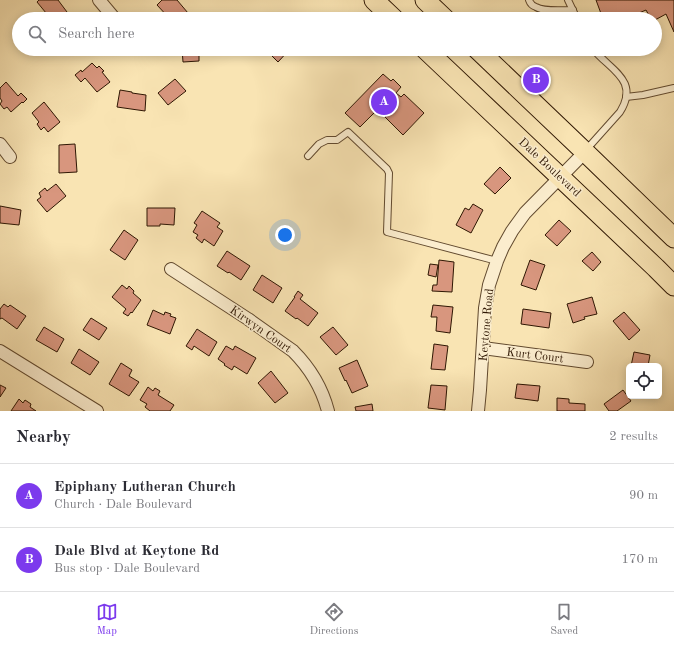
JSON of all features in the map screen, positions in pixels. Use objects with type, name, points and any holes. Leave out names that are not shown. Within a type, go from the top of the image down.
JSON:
[{"type":"main road","points":[[374,0],[387,12]]},
{"type":"main road","points":[[425,0],[438,12]]},
{"type":"main road","name":"Dale Boulevard","points":[[432,56],[674,286]]},
{"type":"main road","points":[[484,56],[674,238]]},
{"type":"street","points":[[99,0],[109,12]]},
{"type":"street","points":[[0,144],[10,157]]},
{"type":"street","name":"Keytone Road","points":[[478,411],[485,308],[489,285],[497,261],[512,231],[525,213],[585,152]]},
{"type":"street","name":"Kirwyn Court","points":[[171,269],[248,319],[293,351],[310,371],[324,399],[328,411]]},
{"type":"street","name":"Kurt Court","points":[[483,348],[587,362]]},
{"type":"street","points":[[0,351],[97,411]]},
{"type":"lane","points":[[529,0],[536,8],[544,10],[573,10],[568,0]]},
{"type":"lane","points":[[585,152],[620,112],[624,106],[626,97],[626,88],[623,79],[599,56]]},
{"type":"lane","points":[[626,97],[674,88]]},
{"type":"lane","points":[[308,156],[319,144],[327,140],[338,140],[348,132],[387,169],[389,173],[387,232],[497,261]]},
{"type":"building","points":[[39,0],[58,0],[67,12],[45,12],[37,2]]},
{"type":"building","points":[[162,0],[177,0],[187,12],[164,12],[157,5]]},
{"type":"building","points":[[596,0],[674,0],[674,32],[666,14],[662,16],[662,12],[647,12],[646,10],[641,12],[600,12]]},
{"type":"building","points":[[183,56],[199,56],[199,61],[183,62]]},
{"type":"building","points":[[272,56],[284,56],[278,62]]},
{"type":"building","points":[[92,63],[97,68],[99,66],[104,71],[102,72],[110,82],[97,92],[85,78],[81,82],[75,75],[81,70],[82,72]]},
{"type":"building","points":[[383,74],[391,81],[393,79],[401,87],[396,93],[401,97],[404,94],[424,113],[403,135],[385,117],[387,115],[380,107],[360,127],[345,113]]},
{"type":"building","points":[[175,79],[186,91],[168,105],[158,93]]},
{"type":"building","points":[[6,82],[18,96],[21,93],[27,99],[11,112],[7,107],[4,109],[0,104],[2,101],[0,98],[0,88]]},
{"type":"building","points":[[120,90],[146,95],[145,111],[117,107]]},
{"type":"building","points":[[44,102],[60,122],[48,132],[44,127],[41,130],[37,124],[39,122],[32,113]]},
{"type":"building","points":[[75,144],[77,172],[59,173],[59,145]]},
{"type":"building","points":[[500,167],[511,178],[495,194],[484,184]]},
{"type":"building","points":[[56,184],[66,196],[47,212],[37,200],[41,197],[39,193],[45,188],[47,191]]},
{"type":"building","points":[[473,204],[483,210],[471,233],[456,225],[465,208],[469,210]]},
{"type":"building","points":[[0,206],[21,210],[19,225],[0,223]]},
{"type":"building","points":[[147,208],[175,208],[174,225],[160,224],[160,226],[147,226]]},
{"type":"building","points":[[202,211],[220,223],[217,227],[223,231],[214,246],[204,239],[202,243],[196,238],[198,235],[193,232],[197,225],[194,223]]},
{"type":"building","points":[[559,220],[571,231],[557,246],[545,235]]},
{"type":"building","points":[[124,230],[138,240],[125,260],[110,250]]},
{"type":"building","points":[[227,251],[250,266],[241,280],[217,266]]},
{"type":"building","points":[[592,252],[601,262],[593,271],[582,261]]},
{"type":"building","points":[[439,260],[454,262],[452,292],[432,291],[433,285],[437,285]]},
{"type":"building","points":[[530,260],[545,265],[536,290],[521,285]]},
{"type":"building","points":[[430,264],[438,265],[436,277],[428,275]]},
{"type":"building","points":[[262,275],[282,288],[273,303],[253,290]]},
{"type":"building","points":[[122,285],[127,289],[129,286],[134,291],[133,293],[141,300],[132,313],[131,312],[128,316],[123,313],[126,309],[112,297]]},
{"type":"building","points":[[298,291],[303,295],[300,299],[318,313],[308,326],[285,311]]},
{"type":"building","points":[[592,297],[597,314],[584,317],[585,319],[573,323],[567,304]]},
{"type":"building","points":[[4,304],[8,307],[10,305],[26,316],[17,329],[2,318],[0,319],[0,309]]},
{"type":"building","points":[[433,305],[453,307],[450,333],[436,331],[437,317],[431,317]]},
{"type":"building","points":[[523,309],[551,313],[549,328],[521,324]]},
{"type":"building","points":[[153,310],[164,315],[165,312],[171,314],[170,316],[176,318],[170,334],[147,325]]},
{"type":"building","points":[[624,312],[640,330],[629,340],[613,321]]},
{"type":"building","points":[[91,318],[107,328],[99,340],[83,330]]},
{"type":"building","points":[[44,327],[64,339],[57,352],[36,340]]},
{"type":"building","points":[[333,327],[348,345],[336,355],[320,337]]},
{"type":"building","points":[[197,329],[217,342],[209,356],[194,346],[192,350],[186,346]]},
{"type":"building","points":[[434,344],[448,346],[445,370],[431,369]]},
{"type":"building","points":[[226,346],[233,350],[235,346],[256,358],[247,374],[234,366],[232,370],[218,359]]},
{"type":"building","points":[[79,349],[99,362],[90,375],[71,363]]},
{"type":"building","points":[[634,352],[650,355],[649,363],[632,363]]},
{"type":"building","points":[[357,360],[368,386],[352,393],[339,368]]},
{"type":"building","points":[[121,363],[132,370],[129,376],[139,382],[129,396],[109,384]]},
{"type":"building","points":[[271,371],[288,393],[275,403],[258,383]]},
{"type":"building","points":[[517,384],[540,386],[538,401],[515,398]]},
{"type":"building","points":[[0,385],[6,388],[0,397]]},
{"type":"building","points":[[431,385],[447,386],[445,410],[428,408]]},
{"type":"building","points":[[148,387],[153,391],[155,388],[160,391],[158,395],[174,405],[170,411],[150,411],[145,407],[147,404],[140,400]]},
{"type":"building","points":[[623,390],[626,394],[626,399],[630,399],[631,401],[617,411],[609,411],[604,404]]},
{"type":"building","points":[[557,398],[569,399],[569,403],[585,404],[585,411],[557,411]]},
{"type":"building","points":[[19,399],[23,403],[25,400],[31,404],[30,407],[36,411],[11,411]]},
{"type":"building","points":[[372,404],[373,411],[356,411],[355,407]]},
{"type":"place","name":"Dale Blvd at Keytone Rd","points":[[536,80]]},
{"type":"place","name":"Epiphany Lutheran Church","points":[[384,102]]}]
